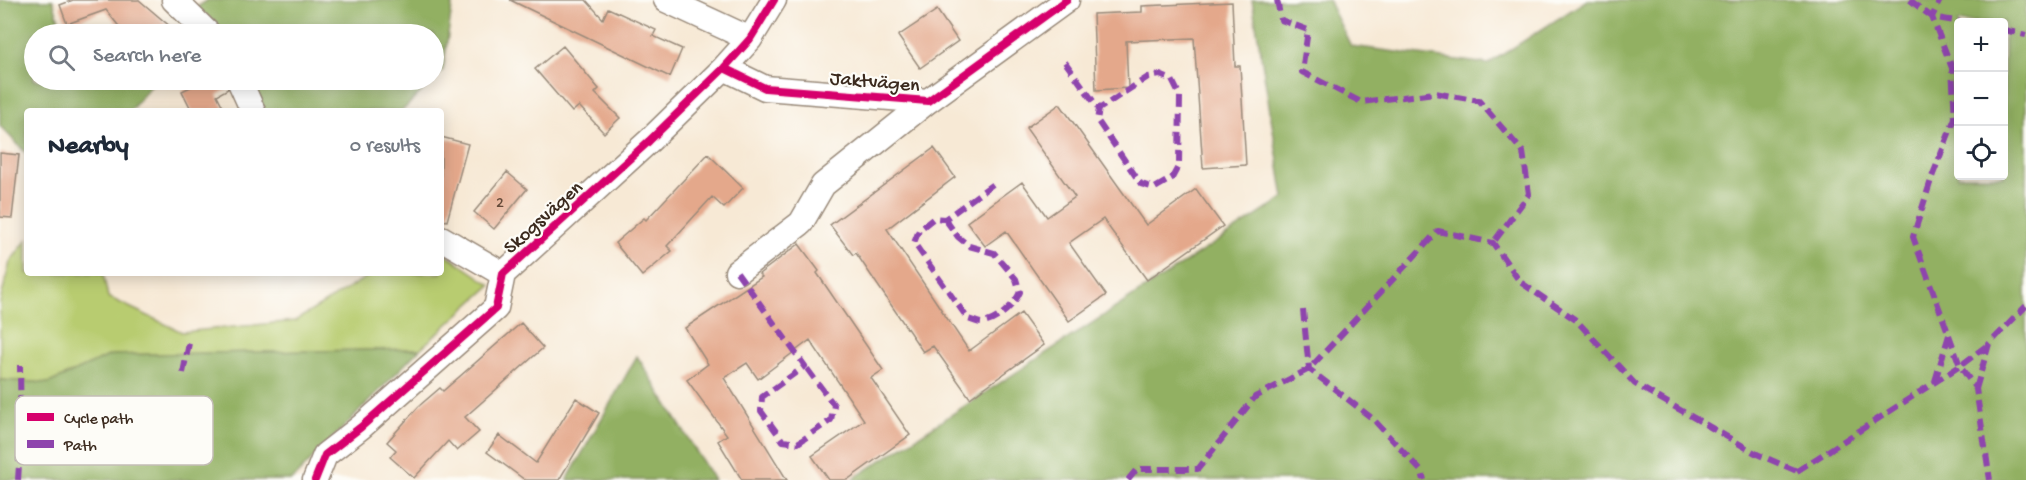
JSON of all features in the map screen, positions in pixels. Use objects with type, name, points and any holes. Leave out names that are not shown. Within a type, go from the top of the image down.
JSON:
[{"type":"street","points":[[174,0],[198,24]]},
{"type":"street","points":[[666,0],[750,39]]},
{"type":"street","name":"Skogsvägen","points":[[315,480],[325,455],[361,427],[496,308],[503,274],[650,141],[724,68],[750,39],[774,0]]},
{"type":"street","name":"Jaktvägen","points":[[737,272],[801,223],[824,185],[928,101],[1067,0]]},
{"type":"street","name":"Jaktvägen","points":[[724,68],[765,88],[928,101]]},
{"type":"street","points":[[244,90],[252,108]]},
{"type":"street","points":[[444,240],[503,274]]},
{"type":"green space","points":[[0,0],[53,0],[60,24],[24,24],[24,90],[147,90],[132,108],[24,108],[24,151],[0,126]]},
{"type":"green space","points":[[208,0],[453,0],[444,63],[444,24],[214,24],[197,7]]},
{"type":"green space","points":[[1252,0],[1328,0],[1351,46],[1488,64],[1587,0],[2026,0],[2026,480],[851,480],[1284,198]]},
{"type":"green space","points":[[252,90],[423,90],[405,108],[262,108]]},
{"type":"green space","points":[[24,244],[24,276],[104,276],[108,297],[182,332],[295,321],[368,276],[444,276],[444,253],[491,285],[420,349],[111,355],[49,383],[0,380],[0,302],[10,262]]},
{"type":"green space","points":[[420,349],[292,480],[0,480],[0,380],[49,383],[111,355]]},
{"type":"green space","points":[[637,356],[714,480],[567,480]]},
{"type":"building","points":[[73,0],[139,0],[167,24],[117,24],[106,10],[67,24],[60,5]]},
{"type":"building","points":[[510,0],[586,0],[603,19],[608,8],[656,30],[653,36],[682,49],[670,77]]},
{"type":"building","points":[[1232,2],[1235,66],[1240,66],[1246,165],[1203,168],[1194,38],[1126,41],[1128,88],[1096,90],[1093,14],[1142,12],[1142,6]]},
{"type":"building","points":[[937,10],[958,41],[920,68],[898,36]]},
{"type":"building","points":[[563,46],[599,89],[595,93],[620,118],[604,133],[579,106],[572,112],[535,69]]},
{"type":"building","points":[[226,90],[217,95],[224,108],[190,108],[182,91]]},
{"type":"building","points":[[1060,104],[1146,225],[1196,189],[1223,226],[1147,280],[1103,219],[1069,243],[1106,295],[1069,321],[1006,231],[985,246],[967,222],[1022,182],[1047,217],[1075,197],[1026,128]]},
{"type":"building","points":[[444,138],[468,144],[447,221],[444,220]]},
{"type":"building","points":[[934,148],[955,177],[887,229],[969,351],[1021,313],[1044,345],[970,398],[933,346],[923,352],[856,253],[853,255],[830,225]]},
{"type":"building","points":[[0,153],[19,155],[12,218],[0,217]]},
{"type":"building","points":[[708,154],[743,188],[724,208],[712,197],[667,246],[672,251],[642,276],[615,243],[644,218],[646,220]]},
{"type":"building","points":[[507,172],[527,189],[494,229],[474,212]]},
{"type":"building","points":[[799,244],[883,370],[871,378],[910,435],[847,480],[829,480],[812,456],[864,420],[810,340],[758,379],[747,363],[724,378],[787,480],[742,480],[718,441],[727,435],[687,380],[708,364],[685,328],[762,277],[759,274]]},
{"type":"building","points":[[521,323],[543,348],[465,417],[479,432],[457,451],[448,441],[414,478],[390,457],[396,450],[387,442],[419,406],[440,388],[443,391]]},
{"type":"building","points":[[576,398],[599,413],[559,480],[525,480],[487,452],[499,435],[536,463]]},
{"type":"marked path","points":[[1277,0],[1281,20],[1308,30],[1302,72],[1361,102],[1435,93],[1479,101],[1523,152],[1529,194],[1493,243]]},
{"type":"marked path","points":[[1910,0],[1932,17],[1954,21]]},
{"type":"marked path","points":[[1935,381],[1949,335],[1913,237],[1932,177],[1955,118],[1952,68],[1932,17],[1940,0]]},
{"type":"marked path","points":[[2008,31],[2026,35]]},
{"type":"marked path","points":[[1065,62],[1099,109],[1097,120],[1141,184],[1155,188],[1172,178],[1179,165],[1180,96],[1172,80],[1160,75],[1148,77],[1099,109]]},
{"type":"marked path","points":[[945,219],[958,237],[969,246],[994,253],[1016,279],[1020,292],[1018,297],[1005,312],[988,322],[982,323],[968,319],[914,243],[919,230],[934,218],[945,219],[993,184]]},
{"type":"marked path","points":[[1128,480],[1137,469],[1198,469],[1255,397],[1309,369],[1438,231],[1493,243],[1520,282],[1576,320],[1635,384],[1757,454],[1797,471]]},
{"type":"marked path","points":[[737,272],[805,366],[762,397],[761,411],[783,441],[798,443],[831,420],[834,405],[805,366]]},
{"type":"marked path","points":[[1976,389],[1989,344],[2026,306]]},
{"type":"marked path","points":[[1303,310],[1309,369],[1373,419],[1422,472],[1424,480]]},
{"type":"marked path","points":[[1949,335],[1960,366],[1989,344]]},
{"type":"marked path","points":[[183,373],[189,343]]},
{"type":"marked path","points":[[20,365],[20,396]]},
{"type":"marked path","points":[[1797,471],[1960,366],[1976,389],[1990,480]]},
{"type":"marked path","points":[[18,480],[19,465]]},
{"type":"cycle path","points":[[315,480],[325,455],[361,427],[496,308],[503,274],[649,141],[724,68],[750,39],[774,0]]},
{"type":"cycle path","points":[[724,68],[765,88],[928,101],[1067,0]]}]
